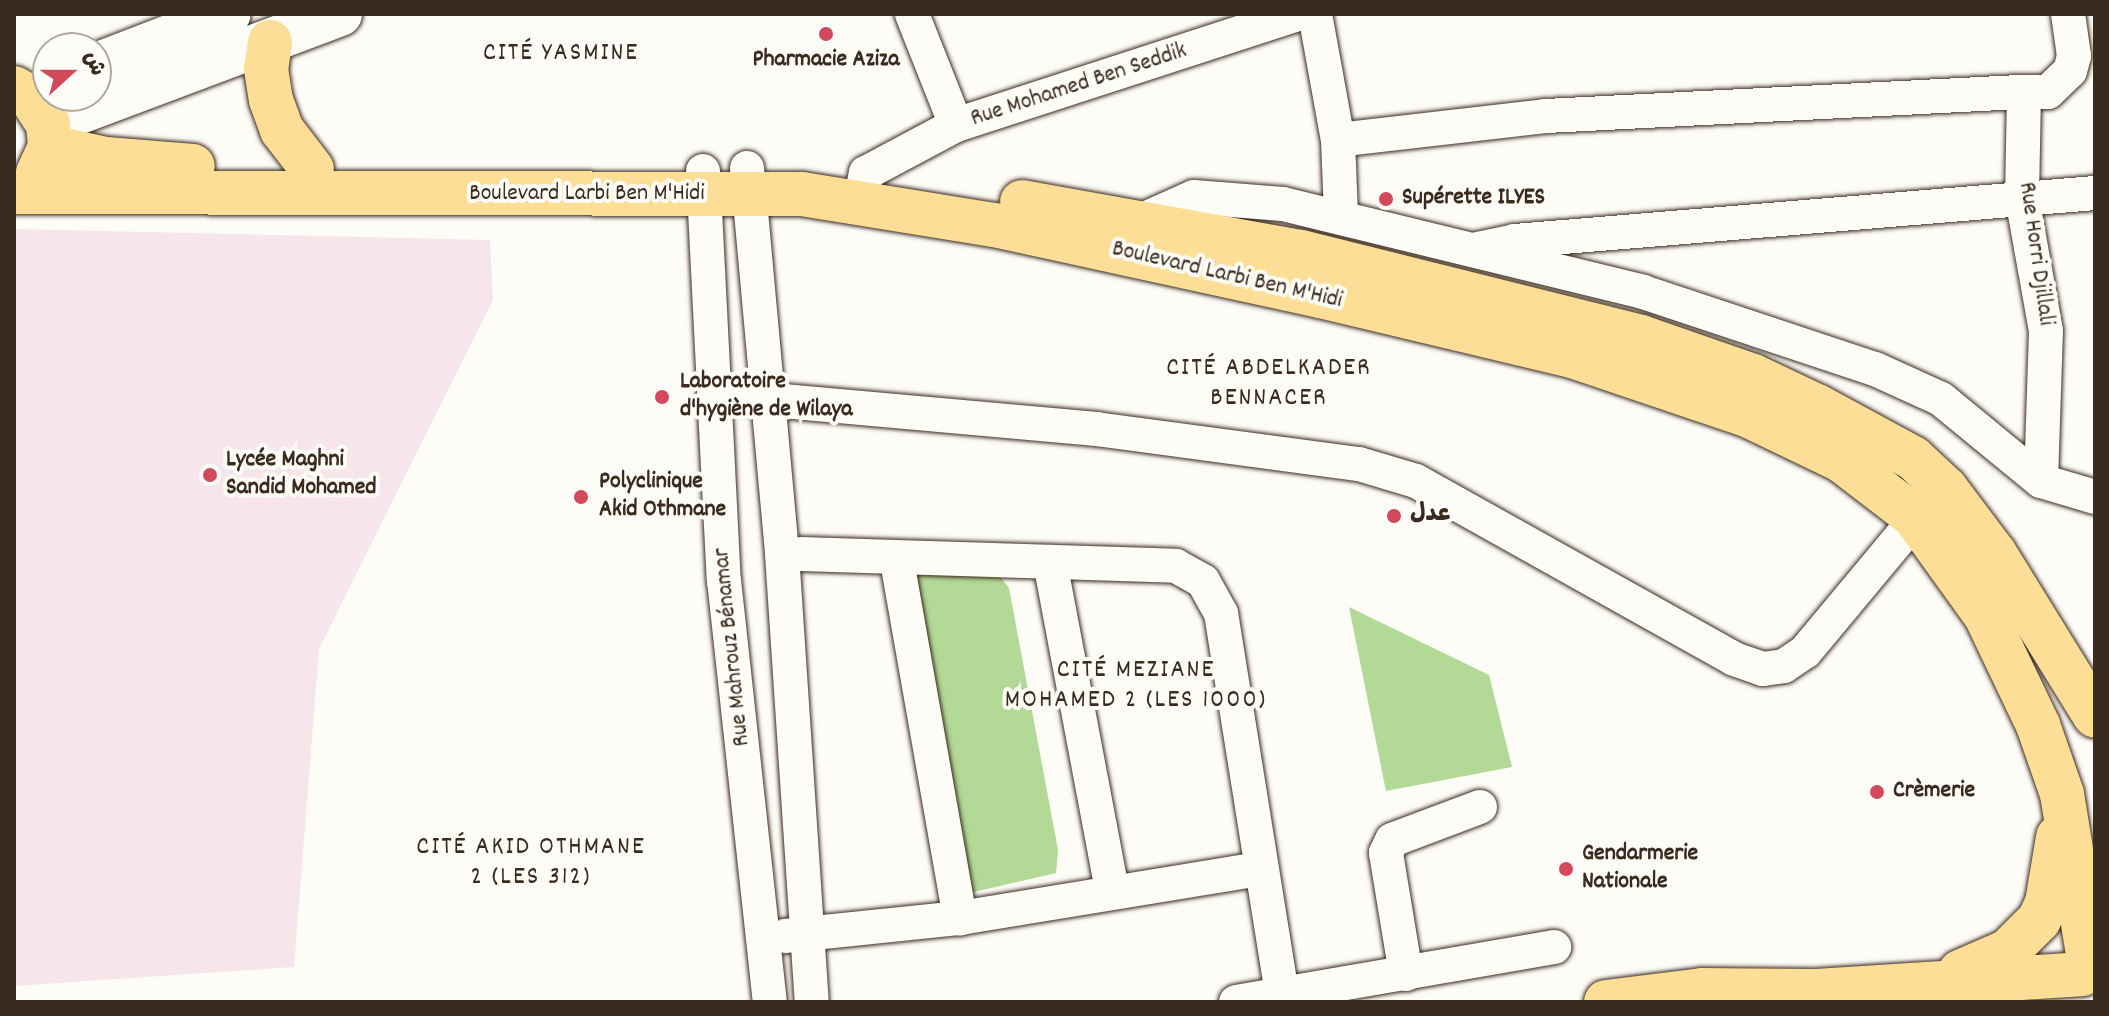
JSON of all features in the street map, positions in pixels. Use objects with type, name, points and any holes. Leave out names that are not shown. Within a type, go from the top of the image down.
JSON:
[{"type":"main road","points":[[112,59],[229,14]]},
{"type":"main road","points":[[49,136],[340,14]]},
{"type":"main road","points":[[270,42],[266,69],[271,100],[282,130],[312,169]]},
{"type":"main road","points":[[14,191],[37,176],[49,136],[27,86]]},
{"type":"main road","name":"Boulevard Larbi Ben M'Hidi","points":[[49,136],[176,166],[704,183]]},
{"type":"main road","name":"Boulevard Larbi Ben M'Hidi","points":[[14,191],[749,182],[802,194],[863,188],[1138,222],[1301,252],[1641,337],[1753,376],[1819,407],[1913,458],[1930,502],[2038,725],[2062,794],[2085,973]]},
{"type":"main road","name":"Boulevard Larbi Ben M'Hidi","points":[[863,188],[994,225],[1572,356],[1749,416],[1930,502],[1995,554],[2095,716]]},
{"type":"main road","points":[[1941,980],[2008,951],[2039,920],[2055,867],[2062,794]]},
{"type":"main road","points":[[1606,1002],[2085,973]]},
{"type":"street","points":[[912,14],[956,125]]},
{"type":"street","name":"Rue Mohamed Ben Seddik","points":[[863,188],[956,125],[1262,20],[1298,14]]},
{"type":"street","points":[[1315,14],[1338,140],[1341,214]]},
{"type":"street","points":[[1338,140],[1546,116],[2057,88],[2085,67],[2068,14]]},
{"type":"street","name":"Rue Horri Djillali","points":[[2024,92],[2022,198],[2046,331],[2041,481]]},
{"type":"street","points":[[749,182],[769,399],[812,1002]]},
{"type":"street","name":"Rue Mahrouz Bénamar","points":[[704,183],[724,580],[770,1002]]},
{"type":"street","points":[[1470,251],[1515,241],[2095,193]]},
{"type":"street","points":[[1138,222],[1182,201],[1224,196],[1341,214],[1470,251],[1643,292],[1875,369],[1941,399],[2041,481],[2095,497]]},
{"type":"street","points":[[716,395],[1096,429],[1359,464],[1416,481],[1734,659],[1763,669],[1784,666],[1805,652],[1930,502]]},
{"type":"street","points":[[801,554],[897,561],[1176,566],[1203,581],[1221,613],[1282,994]]},
{"type":"street","points":[[897,561],[960,918]]},
{"type":"street","points":[[1050,562],[1112,890]]},
{"type":"street","points":[[1406,974],[1386,853],[1392,840],[1480,807]]},
{"type":"street","points":[[762,938],[960,918],[1112,890],[1260,869]]},
{"type":"street","points":[[1236,1002],[1554,947]]},
{"type":"shaded area","name":"Lycée Maghni Sandid Mohamed","points":[[14,229],[490,240],[493,300],[319,649],[294,967],[14,986]]},
{"type":"green space","points":[[917,574],[998,574],[1009,588],[1058,850],[1056,873],[974,892],[959,882],[906,587]]},
{"type":"green space","points":[[1349,607],[1489,675],[1512,767],[1386,791]]},
{"type":"place","name":"Pharmacie Aziza","points":[[826,34]]},
{"type":"place","name":"Supérette ILYES","points":[[1386,199]]},
{"type":"place","name":"Laboratoire d'hygiène de Wilaya","points":[[662,397]]},
{"type":"place","name":"Lycée Maghni Sandid Mohamed","points":[[210,475]]},
{"type":"place","name":"Polyclinique Akid Othmane","points":[[581,497]]},
{"type":"place","name":"عدل","points":[[1394,516]]},
{"type":"place","name":"Crèmerie","points":[[1877,792]]},
{"type":"place","name":"Gendarmerie Nationale","points":[[1566,869]]},
{"type":"district","name":"CITÉ YASMINE","points":[[561,54]]},
{"type":"district","name":"CITÉ ABDELKADER BENNACER","points":[[1269,384]]},
{"type":"district","name":"CITÉ MEZIANE MOHAMED 2 (LES 1000)","points":[[1136,686]]},
{"type":"district","name":"CITÉ AKID OTHMANE 2 (LES 312)","points":[[531,863]]}]
